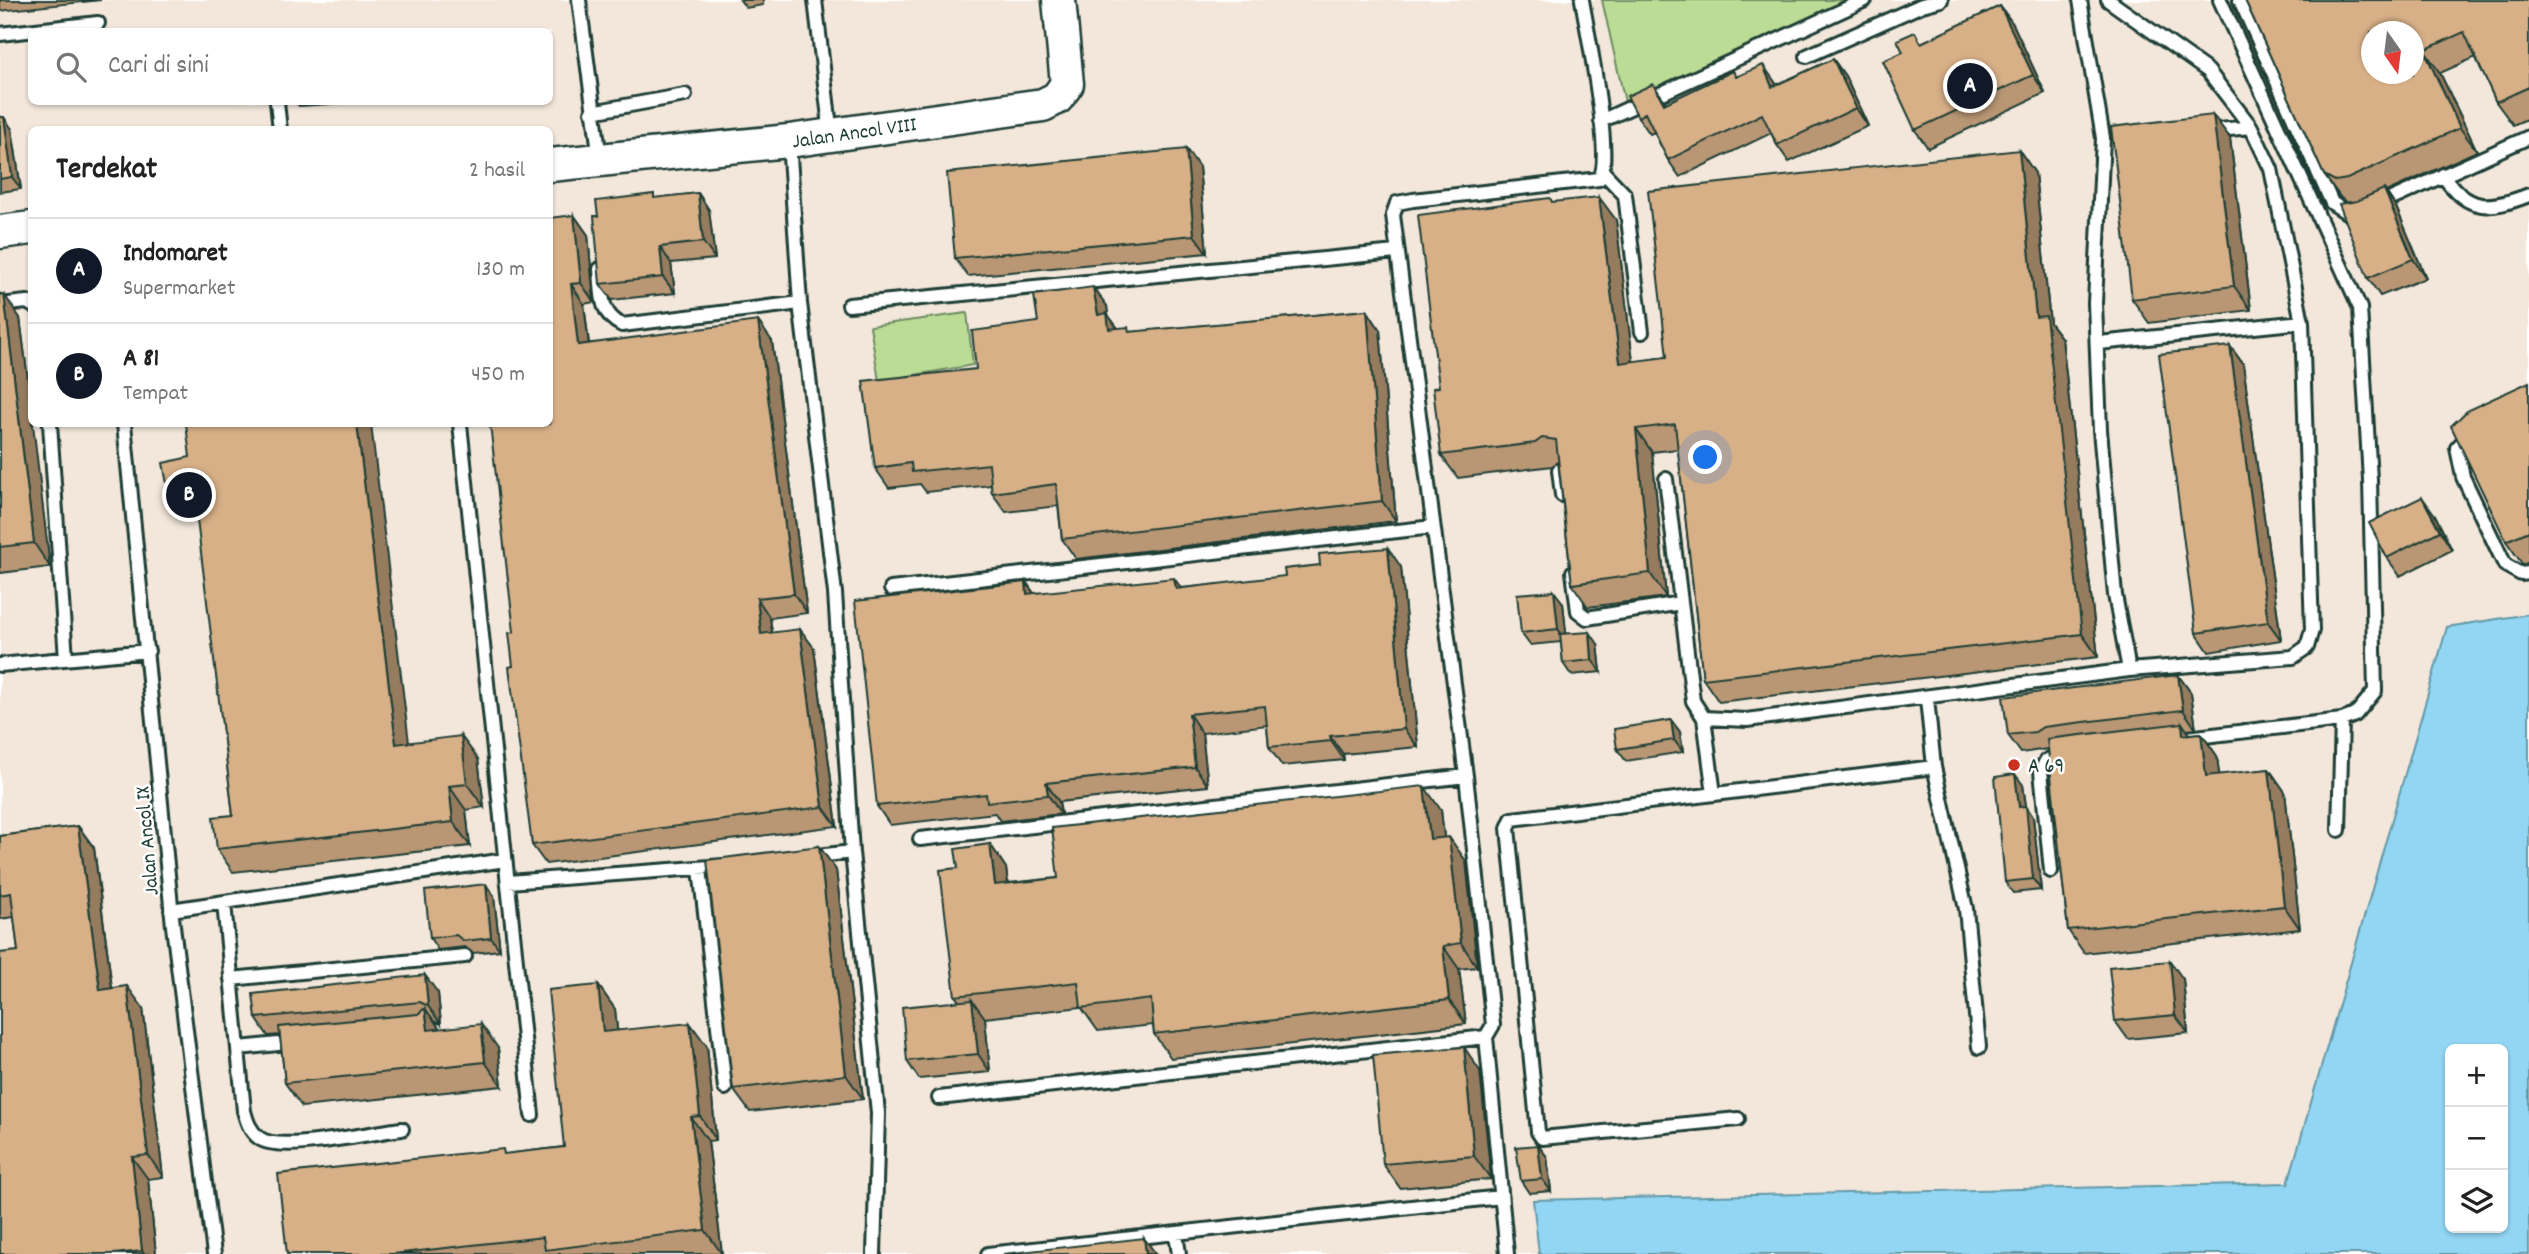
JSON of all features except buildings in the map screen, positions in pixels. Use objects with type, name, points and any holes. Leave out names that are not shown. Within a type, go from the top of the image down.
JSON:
[{"type":"street","name":"Jalan Ancol VIII","points":[[553,165],[789,141],[1042,105],[1058,98],[1067,84],[1059,0]]},
{"type":"street","points":[[0,232],[28,228]]},
{"type":"lane","points":[[579,0],[600,159]]},
{"type":"lane","points":[[815,0],[831,135]]},
{"type":"lane","points":[[1582,0],[1601,121],[1604,173],[1625,195],[1642,332]]},
{"type":"lane","points":[[1601,121],[1865,0]]},
{"type":"lane","points":[[1807,57],[1922,5],[1941,0]]},
{"type":"lane","points":[[2080,0],[2109,137],[2095,303],[2099,343],[2099,430],[2115,596],[2129,670]]},
{"type":"lane","points":[[1704,719],[1747,720],[1927,699],[2129,670],[2293,657],[2307,647],[2312,630],[2302,322],[2271,169],[2251,127],[2208,71],[2108,0]]},
{"type":"lane","points":[[2179,739],[2342,720],[2361,710],[2375,691],[2370,480],[2360,308],[2220,0]]},
{"type":"lane","points":[[2239,0],[2332,203],[2349,214],[2366,211],[2529,137]]},
{"type":"lane","points":[[53,28],[98,23]]},
{"type":"lane","points":[[0,34],[28,31]]},
{"type":"lane","points":[[592,111],[684,95]]},
{"type":"lane","points":[[277,105],[280,126]]},
{"type":"lane","points":[[2194,132],[2251,127]]},
{"type":"lane","points":[[789,141],[800,303],[835,593],[852,852],[877,1113],[874,1254]]},
{"type":"lane","points":[[1507,1254],[1486,1037],[1493,1025],[1466,776],[1393,215],[1397,203],[1599,178],[1604,173]]},
{"type":"lane","points":[[2443,175],[2455,194],[2477,206],[2504,204],[2529,195]]},
{"type":"lane","points":[[849,305],[1396,252]]},
{"type":"lane","points":[[598,258],[604,310],[612,320],[622,325],[800,303]]},
{"type":"lane","points":[[0,305],[28,303]]},
{"type":"lane","points":[[2099,343],[2302,322]]},
{"type":"lane","points":[[50,427],[66,659]]},
{"type":"lane","name":"Jalan Ancol IX","points":[[124,427],[171,910],[214,1254]]},
{"type":"lane","points":[[460,427],[532,1115]]},
{"type":"lane","points":[[2480,427],[2457,448],[2463,477],[2505,565],[2521,574],[2529,573]]},
{"type":"lane","points":[[1559,470],[1564,509]]},
{"type":"lane","points":[[1665,479],[1693,701],[1704,719],[1714,794]]},
{"type":"lane","points":[[891,589],[1433,527]]},
{"type":"lane","points":[[1571,560],[1581,616],[1587,618],[1681,603]]},
{"type":"lane","points":[[0,664],[148,651]]},
{"type":"lane","points":[[1927,699],[1934,767],[1966,909],[1979,1047]]},
{"type":"lane","points":[[2339,830],[2342,720]]},
{"type":"lane","points":[[2050,871],[2041,771],[2046,761],[2057,754],[2070,752]]},
{"type":"lane","points":[[1738,1119],[1542,1138],[1538,1132],[1508,828],[1512,819],[1934,767]]},
{"type":"lane","points":[[920,839],[1466,776]]},
{"type":"lane","points":[[797,858],[852,852]]},
{"type":"lane","points":[[171,910],[505,860]]},
{"type":"lane","points":[[508,882],[741,864]]},
{"type":"lane","points":[[700,869],[725,1088]]},
{"type":"lane","points":[[224,903],[244,1111],[250,1129],[260,1140],[285,1146],[402,1129]]},
{"type":"lane","points":[[231,979],[466,956]]},
{"type":"lane","points":[[939,1098],[1486,1037]]},
{"type":"lane","points":[[239,1048],[317,1041]]},
{"type":"lane","points":[[988,1254],[1501,1198]]},
{"type":"lane","points":[[1176,1234],[1179,1254]]},
{"type":"shaded area","points":[[0,0],[2529,0],[2529,614],[2447,628],[2288,1183],[1533,1200],[1539,1254],[0,1254]]},
{"type":"green space","points":[[1602,0],[1847,0],[1625,102]]},
{"type":"green space","points":[[967,313],[973,365],[879,381],[870,326]]},
{"type":"water","points":[[2529,614],[2529,1254],[1539,1254],[1533,1200],[2288,1183],[2447,627]]},
{"type":"place","name":"Indomaret","points":[[1970,86]]},
{"type":"place","name":"A 81","points":[[189,495]]},
{"type":"place","name":"A 69","points":[[2014,765]]}]
